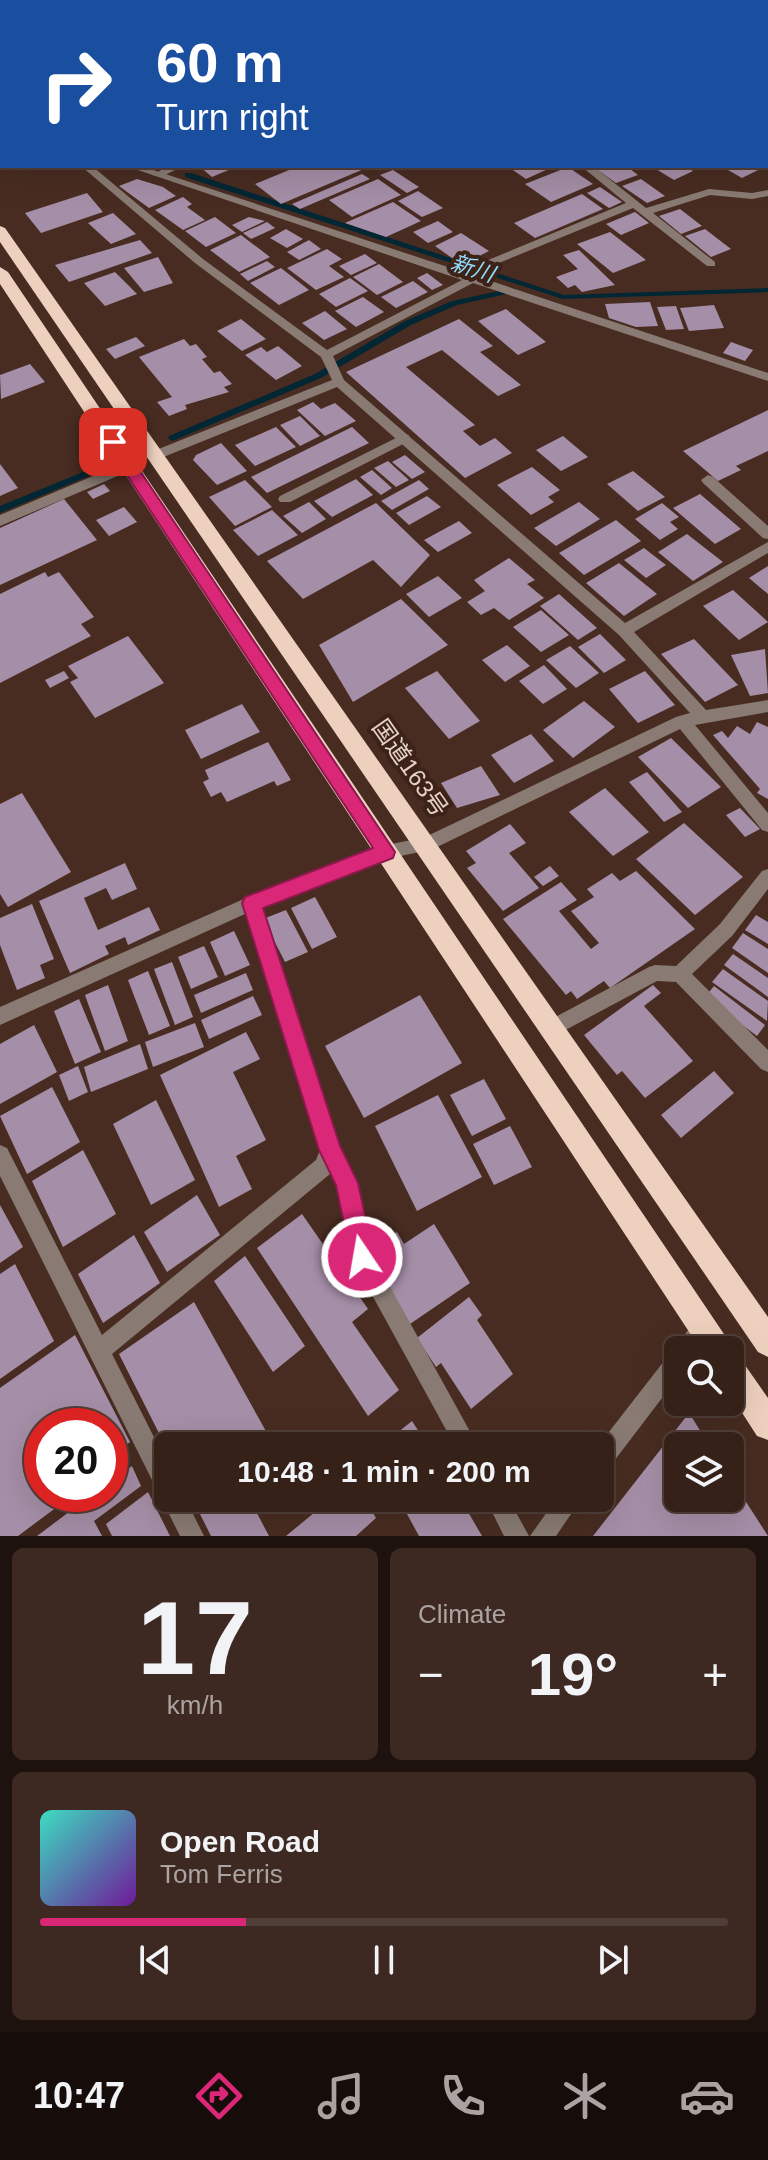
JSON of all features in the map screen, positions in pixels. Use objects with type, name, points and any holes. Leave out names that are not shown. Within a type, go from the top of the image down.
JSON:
[{"type":"highway","name":"国道163号","points":[[1,233],[427,844],[768,1342]]},
{"type":"highway","points":[[0,272],[709,1336]]},
{"type":"highway","points":[[744,1389],[768,1425]]},
{"type":"street","points":[[88,168],[199,261],[326,355],[339,382],[624,631],[702,716]]},
{"type":"street","points":[[137,168],[768,377]]},
{"type":"street","points":[[157,175],[173,168]]},
{"type":"street","points":[[589,168],[648,211],[711,264]]},
{"type":"street","points":[[648,211],[709,192],[752,196],[768,193]]},
{"type":"street","points":[[326,355],[470,280],[485,265],[636,203]]},
{"type":"street","points":[[156,455],[339,382]]},
{"type":"street","points":[[285,499],[404,438]]},
{"type":"street","points":[[0,521],[129,466]]},
{"type":"street","points":[[708,480],[768,534]]},
{"type":"street","points":[[624,631],[768,547]]},
{"type":"street","points":[[0,1016],[252,903],[386,852],[427,844],[682,721],[768,706]]},
{"type":"street","points":[[682,721],[768,825]]},
{"type":"street","points":[[680,974],[726,930],[768,876]]},
{"type":"street","points":[[252,903],[330,1150],[347,1183],[362,1257],[459,1432]]},
{"type":"street","points":[[552,1028],[655,973],[680,974],[768,1063]]},
{"type":"street","points":[[99,1351],[323,1167],[330,1150]]},
{"type":"street","points":[[0,1155],[154,1461]]},
{"type":"street","points":[[696,1336],[703,1327]]},
{"type":"street","points":[[614,1443],[664,1377]]},
{"type":"street","points":[[180,1512],[192,1536]]},
{"type":"street","points":[[504,1512],[517,1536]]},
{"type":"street","points":[[542,1536],[560,1512]]},
{"type":"building","points":[[201,168],[233,168],[212,177]]},
{"type":"building","points":[[294,168],[366,168],[281,204],[255,184]]},
{"type":"building","points":[[510,168],[550,168],[526,179]]},
{"type":"building","points":[[569,168],[593,184],[551,202],[525,184]]},
{"type":"building","points":[[595,168],[629,168],[638,175],[616,183]]},
{"type":"building","points":[[654,168],[688,168],[693,171],[674,180]]},
{"type":"building","points":[[724,168],[760,169],[742,178]]},
{"type":"building","points":[[393,170],[419,187],[407,193],[380,175]]},
{"type":"building","points":[[362,174],[370,179],[300,209],[292,204]]},
{"type":"building","points":[[137,179],[163,187],[176,196],[149,208],[119,186]]},
{"type":"building","points":[[378,179],[401,195],[352,217],[329,200]]},
{"type":"building","points":[[641,179],[665,196],[647,203],[622,186]]},
{"type":"building","points":[[600,187],[622,202],[609,208],[587,193]]},
{"type":"building","points":[[418,191],[443,208],[422,217],[398,201]]},
{"type":"building","points":[[87,193],[103,212],[41,233],[25,213]]},
{"type":"building","points":[[582,194],[603,209],[535,238],[514,223]]},
{"type":"building","points":[[183,197],[192,204],[187,207],[205,220],[183,230],[155,210]]},
{"type":"building","points":[[393,202],[421,221],[386,237],[345,223]]},
{"type":"building","points":[[680,209],[702,226],[681,234],[659,216]]},
{"type":"building","points":[[635,212],[649,223],[621,235],[606,224]]},
{"type":"building","points":[[113,213],[136,234],[111,244],[88,223]]},
{"type":"building","points":[[215,217],[236,233],[206,247],[185,231]]},
{"type":"building","points":[[249,217],[265,221],[242,232],[232,225]]},
{"type":"building","points":[[438,221],[453,232],[428,243],[413,232]]},
{"type":"building","points":[[267,222],[275,228],[251,239],[243,233]]},
{"type":"building","points":[[286,229],[303,239],[287,248],[270,238]]},
{"type":"building","points":[[705,229],[731,249],[711,257],[685,236]]},
{"type":"building","points":[[610,232],[646,260],[613,273],[577,244]]},
{"type":"building","points":[[461,233],[489,251],[462,265],[435,246]]},
{"type":"building","points":[[241,235],[270,257],[239,272],[210,250]]},
{"type":"building","points":[[140,240],[152,253],[69,282],[55,265]]},
{"type":"building","points":[[309,240],[321,249],[299,260],[287,252]]},
{"type":"building","points":[[327,249],[342,259],[329,266],[344,277],[316,290],[287,268]]},
{"type":"building","points":[[579,250],[615,285],[582,292],[575,285],[568,288],[556,277],[578,269],[563,255]]},
{"type":"building","points":[[365,254],[377,263],[351,275],[339,266]]},
{"type":"building","points":[[158,257],[173,283],[144,292],[124,268]]},
{"type":"building","points":[[267,261],[275,267],[248,281],[240,274]]},
{"type":"building","points":[[379,264],[403,282],[377,295],[353,277]]},
{"type":"building","points":[[281,268],[309,290],[279,305],[250,283]]},
{"type":"building","points":[[115,272],[137,294],[105,306],[84,283]]},
{"type":"building","points":[[427,273],[443,285],[432,290],[417,278]]},
{"type":"building","points":[[350,278],[368,291],[336,307],[319,294]]},
{"type":"building","points":[[413,281],[428,292],[396,308],[381,297]]},
{"type":"building","points":[[363,297],[384,312],[356,327],[335,311]]},
{"type":"building","points":[[650,302],[658,326],[636,327],[609,318],[605,304]]},
{"type":"building","points":[[714,305],[724,328],[689,331],[680,308]]},
{"type":"building","points":[[676,306],[684,329],[666,330],[657,307]]},
{"type":"building","points":[[506,309],[546,342],[518,355],[478,321]]},
{"type":"building","points":[[325,311],[347,329],[324,340],[302,323]]},
{"type":"building","points":[[241,319],[266,339],[242,351],[217,331]]},
{"type":"building","points":[[459,319],[493,346],[480,352],[521,385],[498,396],[442,350],[406,367],[475,425],[463,431],[480,446],[495,438],[512,453],[465,478],[346,372]]},
{"type":"building","points":[[136,337],[145,346],[115,359],[106,349]]},
{"type":"building","points":[[184,339],[190,346],[196,344],[207,357],[202,359],[214,373],[220,371],[232,384],[224,387],[229,392],[185,405],[187,409],[169,416],[157,402],[172,397],[139,357]]},
{"type":"building","points":[[731,342],[753,350],[745,361],[723,353]]},
{"type":"building","points":[[278,346],[302,366],[276,380],[245,355],[261,347],[267,352]]},
{"type":"building","points":[[30,364],[45,382],[1,399],[0,375]]},
{"type":"building","points":[[313,402],[321,409],[335,403],[356,421],[325,436],[297,410]]},
{"type":"building","points":[[768,410],[768,451],[736,466],[741,470],[718,481],[683,451]]},
{"type":"building","points":[[300,416],[320,436],[300,446],[280,425]]},
{"type":"building","points":[[276,427],[296,447],[255,466],[235,445]]},
{"type":"building","points":[[352,427],[369,443],[267,493],[251,477]]},
{"type":"building","points":[[563,436],[588,457],[561,471],[536,450]]},
{"type":"building","points":[[221,443],[247,471],[217,485],[193,460],[196,455]]},
{"type":"building","points":[[405,455],[425,472],[412,479],[392,462]]},
{"type":"building","points":[[388,461],[409,480],[396,487],[374,468]]},
{"type":"building","points":[[0,464],[18,488],[0,496]]},
{"type":"building","points":[[532,467],[560,490],[548,497],[554,502],[531,515],[497,485]]},
{"type":"building","points":[[372,470],[392,488],[381,495],[360,477]]},
{"type":"building","points":[[633,471],[665,497],[638,511],[607,484]]},
{"type":"building","points":[[356,479],[373,495],[332,517],[314,501]]},
{"type":"building","points":[[245,480],[272,507],[235,526],[209,497]]},
{"type":"building","points":[[419,480],[429,489],[392,510],[381,501]]},
{"type":"building","points":[[104,484],[110,491],[93,499],[87,492]]},
{"type":"building","points":[[700,494],[741,529],[715,544],[673,508]]},
{"type":"building","points":[[427,496],[441,507],[409,525],[396,513]]},
{"type":"building","points":[[64,499],[97,540],[0,585],[0,528]]},
{"type":"building","points":[[309,502],[326,519],[302,533],[283,516]]},
{"type":"building","points":[[579,502],[600,519],[556,546],[534,528]]},
{"type":"building","points":[[376,503],[430,555],[401,587],[373,560],[303,599],[267,561]]},
{"type":"building","points":[[662,503],[679,517],[670,522],[678,529],[660,540],[635,519]]},
{"type":"building","points":[[124,507],[137,522],[109,536],[96,520]]},
{"type":"building","points":[[272,510],[298,535],[258,556],[233,530]]},
{"type":"building","points":[[616,520],[641,541],[584,575],[559,553]]},
{"type":"building","points":[[459,521],[472,533],[438,552],[424,540]]},
{"type":"building","points":[[687,534],[723,562],[693,581],[658,552]]},
{"type":"building","points":[[644,548],[666,565],[646,578],[624,560]]},
{"type":"building","points":[[509,558],[535,580],[527,584],[544,598],[509,620],[494,608],[481,615],[467,602],[485,591],[474,580]]},
{"type":"building","points":[[619,563],[657,594],[624,616],[586,583]]},
{"type":"building","points":[[768,566],[768,594],[749,578]]},
{"type":"building","points":[[45,572],[48,577],[59,572],[94,617],[81,624],[91,636],[0,683],[0,594]]},
{"type":"building","points":[[438,576],[462,598],[429,617],[406,594]]},
{"type":"building","points":[[733,590],[768,622],[739,640],[703,606]]},
{"type":"building","points":[[559,594],[597,628],[578,640],[540,606]]},
{"type":"building","points":[[401,599],[448,645],[353,702],[319,645]]},
{"type":"building","points":[[541,610],[569,635],[541,652],[513,627]]},
{"type":"building","points":[[600,634],[626,660],[604,673],[578,647]]},
{"type":"building","points":[[128,636],[164,683],[95,718],[70,682],[78,678],[68,666]]},
{"type":"building","points":[[694,639],[738,685],[705,702],[661,654]]},
{"type":"building","points":[[507,645],[530,666],[505,682],[482,660]]},
{"type":"building","points":[[570,646],[599,673],[576,688],[546,660]]},
{"type":"building","points":[[765,649],[768,693],[750,696],[731,655]]},
{"type":"building","points":[[544,665],[567,689],[543,704],[519,681]]},
{"type":"building","points":[[64,671],[69,678],[50,688],[45,680]]},
{"type":"building","points":[[437,671],[480,721],[449,739],[405,688]]},
{"type":"building","points":[[645,671],[675,705],[638,723],[609,689]]},
{"type":"building","points":[[584,701],[615,727],[573,758],[543,730]]},
{"type":"building","points":[[242,704],[260,732],[201,759],[185,730]]},
{"type":"building","points":[[757,722],[768,727],[768,799],[757,793],[760,789],[713,735],[722,731],[728,738],[737,726],[750,734]]},
{"type":"building","points":[[531,734],[554,761],[514,783],[491,755]]},
{"type":"building","points":[[671,738],[721,787],[688,808],[638,757]]},
{"type":"building","points":[[268,742],[291,780],[277,786],[274,781],[227,802],[221,792],[211,797],[203,782],[209,779],[205,770]]},
{"type":"building","points":[[481,766],[500,795],[457,808],[441,783]]},
{"type":"building","points":[[647,772],[682,812],[664,822],[629,782]]},
{"type":"building","points":[[605,788],[649,832],[613,856],[569,812]]},
{"type":"building","points":[[22,793],[71,872],[8,907],[0,894],[0,804]]},
{"type":"building","points":[[740,808],[760,829],[745,837],[726,815]]},
{"type":"building","points":[[684,823],[743,877],[695,915],[636,859]]},
{"type":"building","points":[[510,824],[526,843],[509,853],[539,888],[503,911],[467,868],[476,863],[466,851]]},
{"type":"building","points":[[125,863],[137,889],[112,900],[106,888],[84,898],[98,930],[149,907],[160,930],[128,945],[125,937],[105,946],[109,954],[70,973],[39,901]]},
{"type":"building","points":[[550,866],[559,876],[543,886],[534,877]]},
{"type":"building","points":[[636,871],[695,929],[610,988],[604,981],[577,999],[571,991],[566,995],[503,919],[561,882],[577,900],[559,911],[591,949],[599,943],[571,911],[594,897],[587,889],[612,873],[620,881]]},
{"type":"building","points":[[315,897],[337,937],[312,949],[291,908]]},
{"type":"building","points":[[32,904],[54,959],[40,965],[45,978],[17,990],[0,945],[0,918]]},
{"type":"building","points":[[286,910],[308,952],[285,962],[263,919]]},
{"type":"building","points":[[756,915],[768,922],[768,944],[745,930]]},
{"type":"building","points":[[234,931],[250,965],[225,976],[210,942]]},
{"type":"building","points":[[743,933],[768,949],[768,973],[732,948]]},
{"type":"building","points":[[204,946],[218,977],[191,989],[178,957]]},
{"type":"building","points":[[733,954],[768,978],[768,997],[724,965]]},
{"type":"building","points":[[172,962],[193,1017],[175,1025],[154,969]]},
{"type":"building","points":[[723,969],[768,1001],[767,1021],[712,982]]},
{"type":"building","points":[[148,971],[170,1026],[149,1035],[128,980]]},
{"type":"building","points":[[246,973],[253,990],[201,1013],[194,995]]},
{"type":"building","points":[[108,985],[128,1041],[105,1051],[85,995]]},
{"type":"building","points":[[653,985],[661,993],[644,1006],[693,1061],[645,1098],[622,1071],[617,1075],[584,1035]]},
{"type":"building","points":[[714,986],[765,1025],[757,1036],[705,997]]},
{"type":"building","points":[[420,995],[462,1063],[364,1118],[325,1046]]},
{"type":"building","points":[[253,996],[262,1015],[209,1039],[201,1020]]},
{"type":"building","points":[[79,999],[101,1052],[75,1064],[54,1011]]},
{"type":"building","points":[[195,1023],[204,1047],[153,1067],[145,1042]]},
{"type":"building","points":[[34,1025],[57,1072],[0,1104],[0,1044]]},
{"type":"building","points":[[246,1032],[260,1059],[233,1072],[266,1140],[236,1156],[252,1189],[219,1207],[160,1075]]},
{"type":"building","points":[[140,1044],[148,1069],[91,1092],[84,1067]]},
{"type":"building","points":[[78,1066],[88,1092],[69,1101],[59,1075]]},
{"type":"building","points":[[714,1071],[734,1093],[681,1138],[661,1115]]},
{"type":"building","points":[[484,1079],[506,1119],[472,1136],[450,1095]]},
{"type":"building","points":[[52,1087],[80,1142],[27,1174],[0,1116]]},
{"type":"building","points":[[438,1095],[482,1177],[417,1211],[375,1126]]},
{"type":"building","points":[[156,1100],[195,1180],[151,1205],[113,1124]]},
{"type":"building","points":[[510,1126],[532,1167],[494,1185],[473,1144]]},
{"type":"building","points":[[83,1150],[116,1214],[63,1247],[32,1181]]},
{"type":"building","points":[[197,1195],[220,1235],[167,1272],[144,1232]]},
{"type":"building","points":[[0,1205],[23,1247],[0,1263]]},
{"type":"building","points":[[302,1214],[368,1309],[352,1322],[399,1390],[368,1416],[257,1248]]},
{"type":"building","points":[[434,1224],[470,1283],[410,1324],[367,1251],[397,1232],[404,1244]]},
{"type":"building","points":[[134,1235],[160,1283],[103,1323],[78,1274]]},
{"type":"building","points":[[245,1256],[305,1346],[273,1372],[214,1281]]},
{"type":"building","points":[[15,1264],[54,1341],[0,1379],[0,1274]]},
{"type":"building","points":[[469,1297],[482,1315],[477,1320],[513,1374],[471,1409],[441,1363],[436,1367],[417,1338]]},
{"type":"building","points":[[194,1302],[266,1432],[158,1432],[119,1354]]},
{"type":"building","points":[[75,1335],[113,1408],[24,1408],[24,1512],[50,1512],[18,1536],[0,1536],[0,1388]]},
{"type":"building","points":[[687,1416],[691,1416],[701,1432],[674,1432]]},
{"type":"building","points":[[412,1421],[419,1432],[398,1432]]},
{"type":"building","points":[[664,1445],[664,1512],[744,1512],[744,1499],[768,1536],[593,1536]]},
{"type":"building","points":[[132,1466],[141,1486],[128,1496],[128,1469]]},
{"type":"building","points":[[148,1492],[154,1512],[158,1512],[170,1536],[112,1536],[106,1524],[122,1512],[128,1512],[128,1507]]},
{"type":"building","points":[[69,1512],[106,1512],[94,1521],[102,1536],[37,1536]]},
{"type":"building","points":[[199,1512],[256,1512],[269,1536],[211,1536]]},
{"type":"building","points":[[315,1512],[372,1512],[376,1518],[356,1536],[286,1536]]},
{"type":"building","points":[[406,1512],[468,1512],[482,1536],[419,1536]]},
{"type":"waterway","name":"新川","points":[[188,175],[563,297],[768,290]]},
{"type":"waterway","points":[[172,438],[318,376],[408,323],[455,303],[513,290]]},
{"type":"waterway","points":[[0,510],[93,471]]},
{"type":"route","points":[[113,442],[386,852],[252,903],[330,1150],[347,1183],[362,1257]]}]
